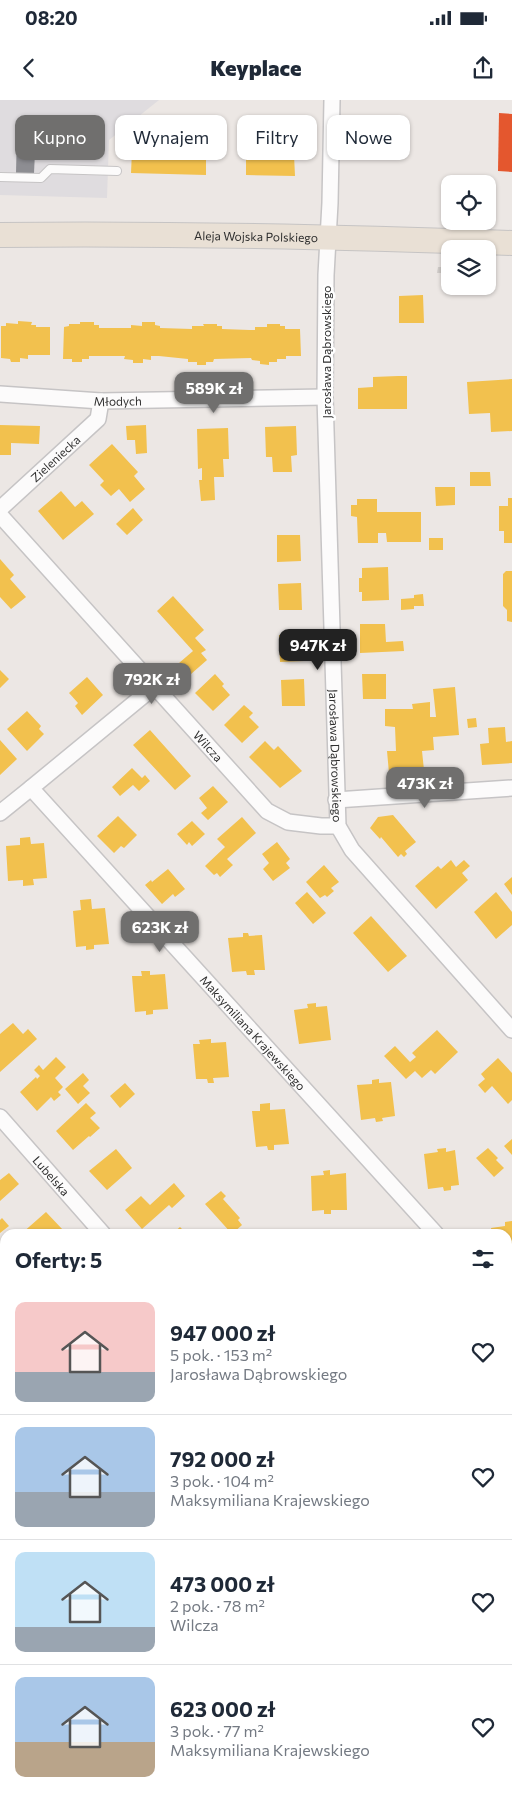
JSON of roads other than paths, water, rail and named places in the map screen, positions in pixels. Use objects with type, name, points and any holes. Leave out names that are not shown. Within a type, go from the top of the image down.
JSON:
[{"type":"main road","name":"Aleja Wojska Polskiego","points":[[0,235],[115,234],[512,243]]},
{"type":"street","name":"Jarosława Dąbrowskiego","points":[[332,100],[326,275],[326,397],[338,826],[352,850],[512,1030]]},
{"type":"street","name":"Młodych","points":[[0,394],[101,401],[326,397]]},
{"type":"street","name":"Zieleniecka","points":[[0,510],[98,419],[101,401]]},
{"type":"street","name":"Wilcza","points":[[0,515],[268,812],[288,822],[338,826]]},
{"type":"street","points":[[0,813],[155,686]]},
{"type":"street","name":"Maksymiliana Krajewskiego","points":[[31,788],[431,1229]]},
{"type":"street","points":[[336,800],[512,788]]},
{"type":"street","name":"Lubelska","points":[[0,1117],[99,1229]]},
{"type":"lane","points":[[0,177],[40,178],[50,169],[116,171]]}]
